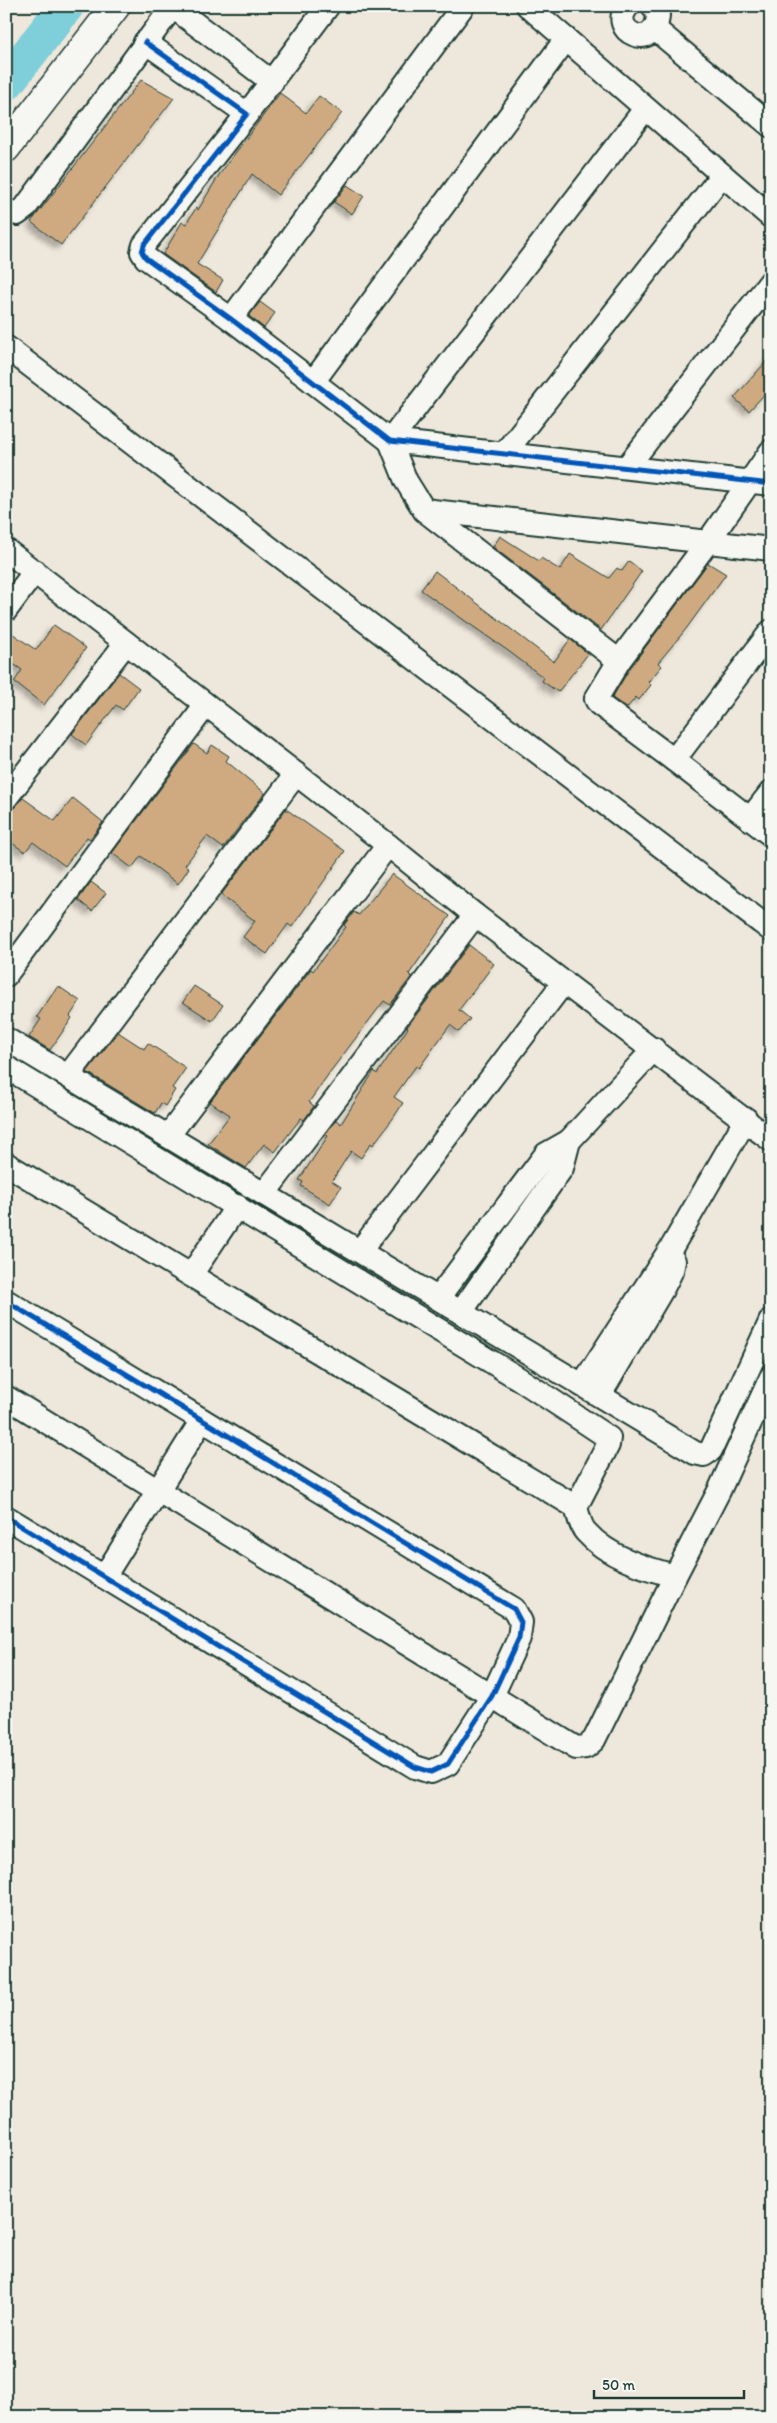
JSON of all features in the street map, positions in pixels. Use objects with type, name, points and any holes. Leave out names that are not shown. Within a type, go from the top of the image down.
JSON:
[{"type":"street","points":[[6,148],[116,6]]},
{"type":"street","points":[[6,210],[17,214],[25,208],[173,6],[272,82]]},
{"type":"street","points":[[328,6],[272,82],[144,245],[142,252],[146,258],[231,319],[390,441],[406,481],[424,510],[619,661]]},
{"type":"street","points":[[231,319],[463,6]]},
{"type":"street","points":[[528,6],[771,217]]},
{"type":"street","points":[[625,7],[622,22],[630,34],[643,36],[655,29],[658,15],[653,6]]},
{"type":"street","points":[[655,29],[771,126]]},
{"type":"street","points":[[313,382],[566,39]]},
{"type":"street","points":[[145,42],[246,114]]},
{"type":"street","points":[[390,441],[645,109]]},
{"type":"street","points":[[504,454],[722,175]]},
{"type":"street","points":[[626,468],[771,281]]},
{"type":"street","points":[[6,347],[771,930]]},
{"type":"street","points":[[390,441],[771,484]]},
{"type":"street","points":[[771,451],[748,481],[707,543],[619,661],[596,699],[599,704],[771,835]]},
{"type":"street","points":[[424,510],[771,549]]},
{"type":"street","points":[[6,550],[388,845],[475,915],[654,1049],[771,1140]]},
{"type":"street","points":[[6,610],[35,572]]},
{"type":"street","points":[[674,760],[771,631]]},
{"type":"street","points":[[6,798],[126,643]]},
{"type":"street","points":[[6,975],[206,705]]},
{"type":"street","points":[[68,1076],[296,774]]},
{"type":"street","points":[[750,819],[771,792]]},
{"type":"street","points":[[168,1136],[388,845]]},
{"type":"street","points":[[264,1194],[475,915]]},
{"type":"street","points":[[360,1251],[564,982]]},
{"type":"street","points":[[6,1039],[695,1453],[704,1455],[711,1450],[771,1320]]},
{"type":"street","points":[[438,1298],[546,1154],[570,1141],[654,1049]]},
{"type":"street","points":[[6,1066],[518,1378],[609,1438],[608,1445],[576,1508]]},
{"type":"street","points":[[591,1390],[746,1119]]},
{"type":"street","points":[[461,1312],[562,1168],[570,1141]]},
{"type":"street","points":[[6,1164],[576,1508],[585,1532],[610,1551],[645,1568],[675,1576]]},
{"type":"street","points":[[191,1275],[237,1206]]},
{"type":"street","points":[[6,1301],[514,1609],[521,1622],[519,1638],[492,1696],[448,1764],[431,1772],[415,1767],[6,1517]]},
{"type":"street","points":[[6,1397],[576,1748],[586,1747],[594,1740],[719,1491],[771,1377]]},
{"type":"street","points":[[104,1577],[202,1420]]},
{"type":"building","points":[[141,80],[174,98],[61,245],[31,222]]},
{"type":"building","points":[[280,93],[306,113],[319,96],[342,113],[278,195],[252,174],[197,264],[223,280],[216,292],[163,254],[182,222],[186,224],[196,208],[198,210],[219,175]]},
{"type":"building","points":[[347,185],[364,196],[352,214],[334,202]]},
{"type":"building","points":[[260,302],[275,313],[264,328],[249,316]]},
{"type":"building","points":[[771,356],[771,387],[749,411],[734,398]]},
{"type":"building","points":[[500,536],[539,561],[541,558],[560,570],[570,554],[609,578],[617,568],[622,571],[629,561],[642,571],[601,630],[493,547]]},
{"type":"building","points":[[708,563],[726,574],[686,629],[658,663],[662,666],[648,682],[651,685],[639,700],[636,697],[627,708],[612,698],[630,668]]},
{"type":"building","points":[[435,571],[554,662],[570,639],[588,654],[558,692],[542,681],[544,678],[511,653],[421,590]]},
{"type":"building","points":[[54,625],[86,648],[44,705],[14,682],[22,670],[6,659],[6,629],[36,650]]},
{"type":"building","points":[[119,673],[139,688],[123,710],[116,705],[86,745],[72,734]]},
{"type":"building","points":[[194,744],[207,753],[212,745],[229,756],[226,761],[265,793],[223,848],[207,836],[185,865],[189,868],[178,884],[141,856],[132,868],[112,853]]},
{"type":"building","points":[[23,798],[55,821],[73,798],[103,822],[90,839],[87,837],[65,866],[33,842],[25,852],[6,839],[6,811],[16,806]]},
{"type":"building","points":[[286,809],[345,851],[292,927],[288,924],[267,954],[243,937],[255,921],[221,895]]},
{"type":"building","points":[[392,874],[450,916],[409,974],[412,976],[390,1005],[384,1001],[330,1072],[309,1102],[314,1106],[304,1120],[301,1118],[275,1152],[264,1144],[246,1168],[208,1144],[230,1115],[210,1102],[311,969],[313,971],[346,927],[344,925],[354,912],[359,915]]},
{"type":"building","points":[[91,882],[106,893],[92,911],[78,900]]},
{"type":"building","points":[[469,945],[494,964],[459,1010],[470,1019],[459,1032],[450,1025],[419,1068],[416,1066],[394,1097],[403,1103],[373,1145],[371,1143],[361,1158],[351,1151],[332,1181],[341,1187],[330,1204],[301,1186],[303,1182],[299,1180],[328,1136],[325,1134],[336,1120],[341,1124],[374,1071],[377,1074],[407,1027]]},
{"type":"building","points":[[58,986],[80,1001],[70,1016],[72,1018],[50,1050],[29,1037],[41,1019],[37,1017]]},
{"type":"building","points":[[194,986],[223,1005],[212,1021],[183,1002]]},
{"type":"building","points":[[118,1032],[144,1049],[148,1043],[186,1068],[172,1088],[175,1090],[165,1106],[161,1103],[155,1113],[87,1072]]},
{"type":"waterway","points":[[6,83],[66,6]]},
{"type":"cycle path","points":[[145,42],[247,114],[144,245],[142,252],[146,258],[231,319],[390,441],[771,484]]},
{"type":"cycle path","points":[[6,1301],[514,1609],[521,1622],[519,1638],[492,1696],[448,1764],[431,1772],[415,1767],[6,1517]]}]
